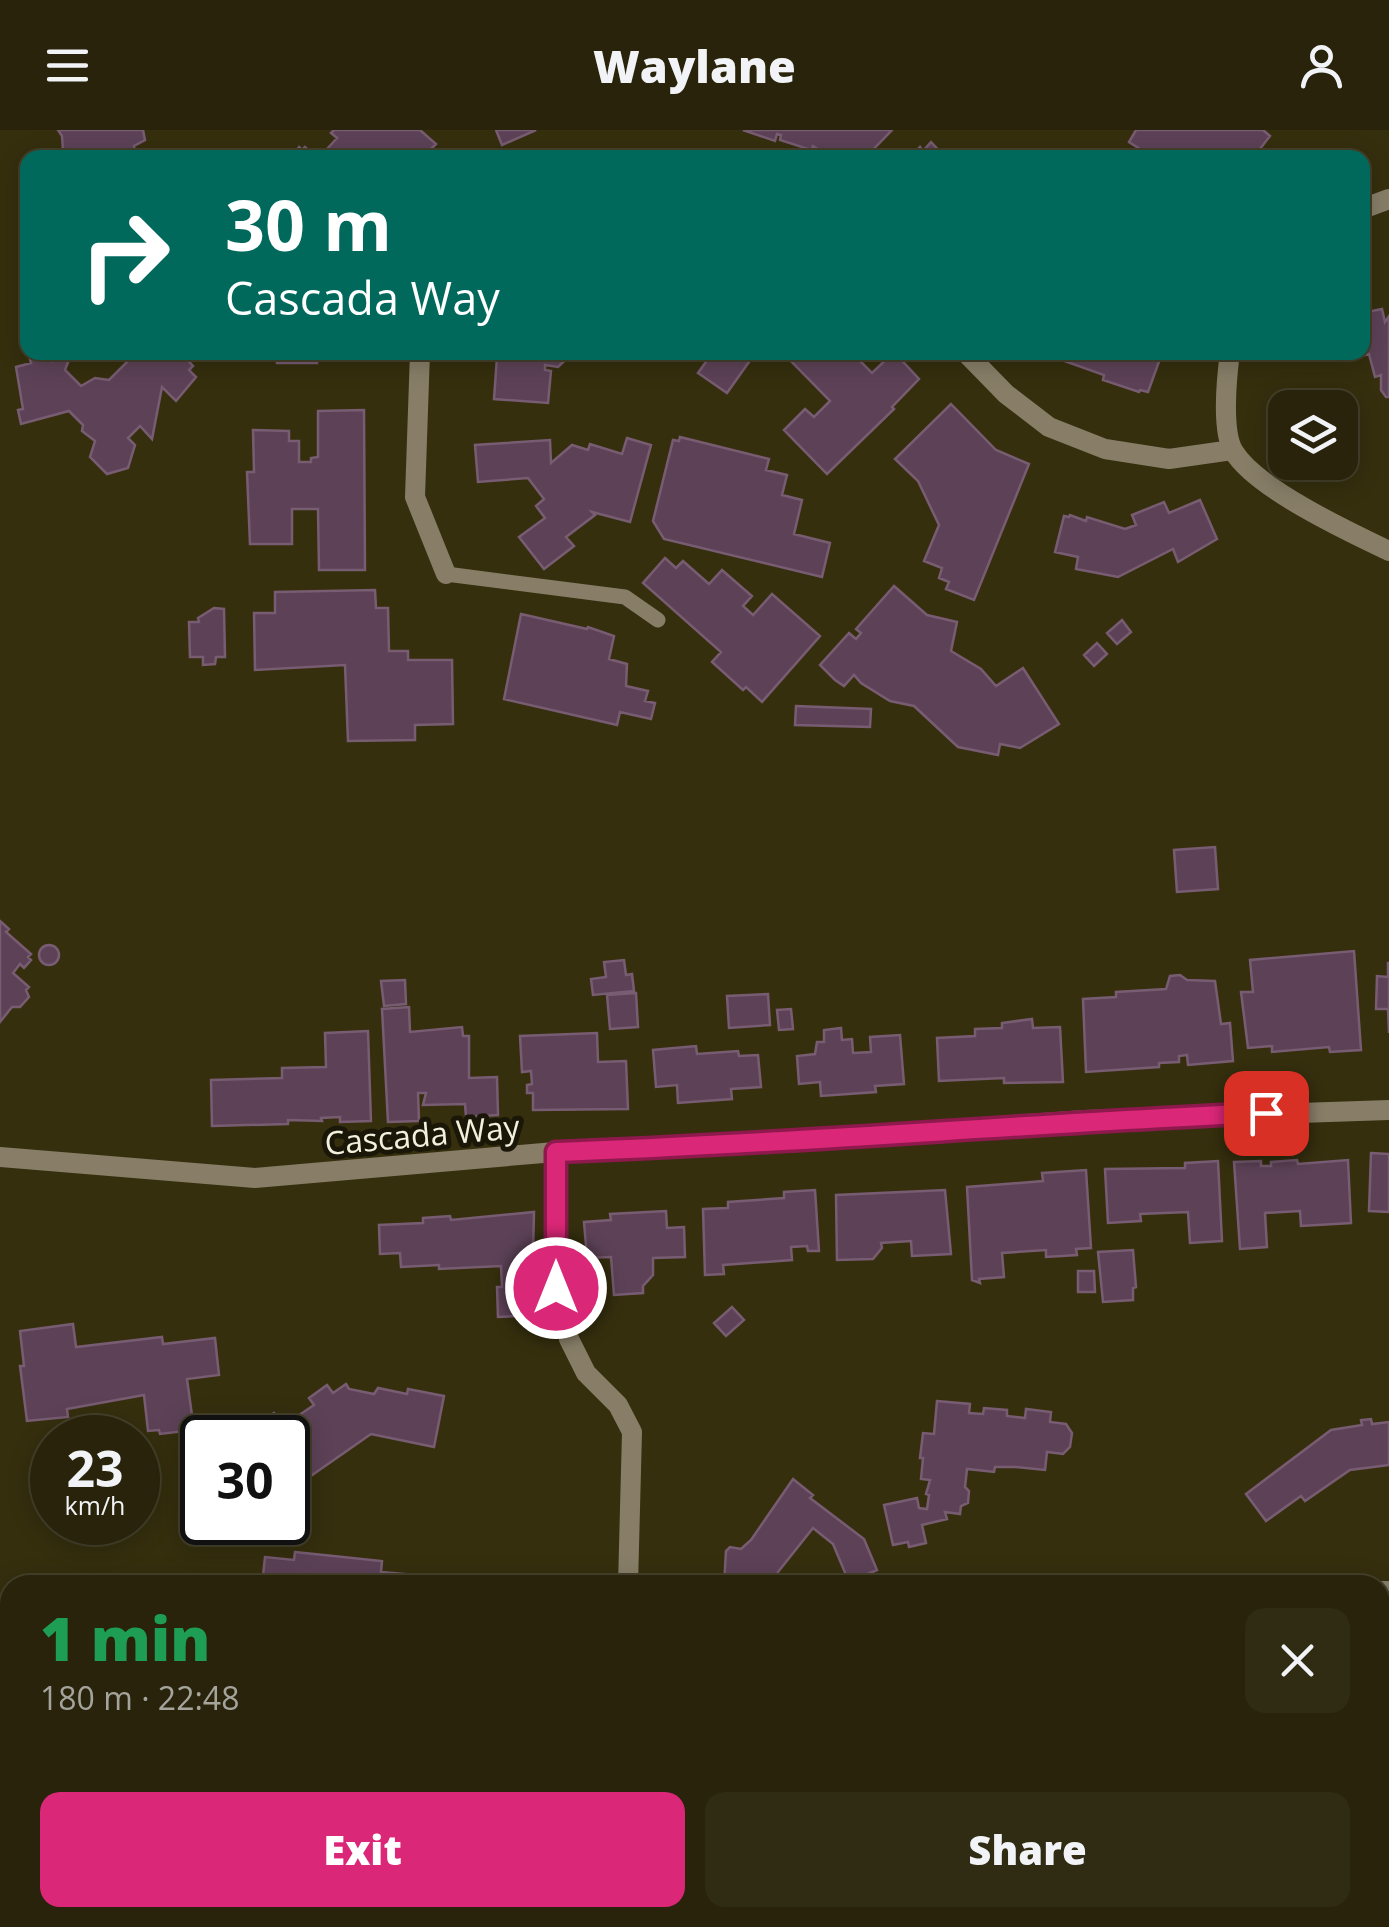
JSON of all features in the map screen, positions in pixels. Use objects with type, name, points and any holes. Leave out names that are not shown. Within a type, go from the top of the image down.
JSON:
[{"type":"street","points":[[420,360],[416,497],[446,574]]},
{"type":"street","points":[[974,360],[1006,394],[1048,427],[1105,449],[1169,459],[1232,450]]},
{"type":"street","points":[[1229,360],[1224,392],[1232,450],[1264,480],[1329,523],[1389,550]]},
{"type":"street","name":"Cascada Way","points":[[0,1157],[254,1178],[556,1152],[1085,1120],[1389,1110]]},
{"type":"street","points":[[556,1152],[556,1288],[570,1339],[586,1373],[618,1404],[632,1432],[628,1575]]},
{"type":"lane","points":[[446,574],[625,597],[658,620]]},
{"type":"building","points":[[58,130],[143,130],[145,140],[134,146],[135,150],[63,150]]},
{"type":"building","points":[[420,130],[436,144],[432,150],[326,150],[337,138],[331,133]]},
{"type":"building","points":[[496,130],[536,130],[502,145]]},
{"type":"building","points":[[743,130],[892,130],[873,150],[815,150],[813,146],[811,150],[780,140],[781,135],[777,134],[775,141]]},
{"type":"building","points":[[1136,130],[1263,130],[1270,136],[1259,150],[1142,150],[1129,142]]},
{"type":"building","points":[[1382,309],[1385,322],[1389,316],[1389,397],[1381,390],[1381,375],[1375,377],[1370,358],[1370,311]]},
{"type":"building","points":[[30,360],[69,360],[65,370],[81,386],[95,378],[109,380],[129,360],[187,360],[193,366],[189,370],[196,377],[176,401],[162,387],[152,439],[140,426],[128,438],[135,445],[128,468],[107,474],[90,457],[95,441],[82,431],[83,425],[69,411],[21,424],[18,410],[23,409],[16,367],[31,363]]},
{"type":"building","points":[[277,360],[317,360],[317,363]]},
{"type":"building","points":[[497,360],[565,360],[558,367],[545,365],[545,370],[551,371],[548,403],[494,399]]},
{"type":"building","points":[[707,360],[750,360],[727,393],[698,373]]},
{"type":"building","points":[[790,360],[859,360],[872,373],[886,360],[901,360],[919,379],[827,474],[784,430],[805,409],[814,417],[830,401]]},
{"type":"building","points":[[1062,360],[1160,360],[1148,392],[1103,380],[1104,375]]},
{"type":"building","points":[[951,404],[996,450],[1029,464],[974,600],[946,589],[949,582],[939,578],[942,568],[924,561],[939,525],[918,481],[895,459]]},
{"type":"building","points":[[364,410],[365,570],[319,570],[318,509],[292,509],[292,544],[250,544],[247,472],[254,472],[253,430],[289,431],[289,441],[299,441],[299,462],[311,462],[311,458],[318,457],[318,411]]},
{"type":"building","points":[[680,437],[769,459],[766,470],[787,475],[782,495],[802,500],[794,534],[830,543],[822,577],[664,539],[653,521],[673,440],[679,441]]},
{"type":"building","points":[[627,438],[651,445],[630,522],[592,512],[595,515],[566,537],[574,546],[544,569],[519,537],[545,518],[536,506],[544,499],[528,478],[478,482],[475,445],[550,440],[551,463],[572,445],[588,450],[590,444],[622,454]]},
{"type":"building","points":[[1200,500],[1217,539],[1178,562],[1173,549],[1118,577],[1076,569],[1078,557],[1055,552],[1064,516],[1086,521],[1087,517],[1125,529],[1136,525],[1132,515],[1164,502],[1169,513]]},
{"type":"building","points":[[665,558],[676,568],[683,561],[709,584],[722,570],[752,596],[743,606],[753,615],[772,594],[820,636],[762,702],[712,662],[721,652],[643,583]]},
{"type":"building","points":[[894,586],[927,615],[957,622],[951,651],[981,669],[996,686],[1023,668],[1059,724],[1020,748],[1000,744],[998,755],[958,747],[914,706],[890,701],[854,675],[844,686],[835,680],[820,665],[849,633],[856,639],[861,633],[856,629]]},
{"type":"building","points":[[375,590],[376,608],[388,608],[389,651],[408,651],[408,660],[452,660],[453,724],[415,725],[415,740],[348,741],[345,665],[255,670],[254,613],[275,613],[275,592]]},
{"type":"building","points":[[214,608],[224,609],[225,657],[216,657],[215,664],[203,665],[203,657],[190,657],[189,622],[199,622],[198,618]]},
{"type":"building","points":[[521,614],[614,636],[609,659],[627,664],[626,686],[648,691],[645,701],[655,703],[651,719],[620,712],[617,725],[504,699]]},
{"type":"building","points":[[1122,620],[1131,632],[1117,644],[1107,633]]},
{"type":"building","points":[[1097,643],[1107,654],[1094,666],[1084,655]]},
{"type":"building","points":[[796,706],[871,709],[870,727],[795,725]]},
{"type":"building","points":[[1215,847],[1218,889],[1177,892],[1174,850]]},
{"type":"building","points":[[0,921],[9,929],[6,932],[31,954],[31,960],[24,968],[20,964],[13,973],[29,987],[29,997],[20,1007],[12,1007],[0,1022]]},
{"type":"building","points":[[49,945],[59,955],[49,965],[39,955]]},
{"type":"building","points":[[1354,951],[1361,1050],[1330,1052],[1329,1047],[1272,1052],[1272,1046],[1248,1048],[1241,992],[1253,992],[1250,960]]},
{"type":"building","points":[[624,960],[626,975],[632,974],[634,991],[593,995],[591,979],[606,977],[604,962]]},
{"type":"building","points":[[1388,963],[1389,1033],[1388,1009],[1376,1009],[1377,976],[1388,977]]},
{"type":"building","points":[[1180,975],[1187,980],[1215,981],[1221,1024],[1230,1023],[1233,1061],[1188,1065],[1187,1055],[1179,1056],[1179,1062],[1159,1063],[1159,1067],[1086,1072],[1083,999],[1116,997],[1116,992],[1166,989],[1170,976]]},
{"type":"building","points":[[405,980],[406,1004],[384,1006],[381,981]]},
{"type":"building","points":[[636,993],[638,1027],[610,1029],[607,995]]},
{"type":"building","points":[[768,994],[770,1025],[729,1028],[727,996]]},
{"type":"building","points":[[409,1007],[410,1032],[462,1027],[463,1036],[469,1036],[469,1078],[497,1077],[498,1115],[466,1117],[465,1104],[423,1105],[426,1093],[418,1093],[419,1121],[388,1122],[382,1009]]},
{"type":"building","points":[[791,1009],[793,1029],[779,1030],[777,1010]]},
{"type":"building","points":[[1032,1019],[1033,1028],[1060,1027],[1063,1082],[1004,1083],[1004,1078],[939,1081],[937,1038],[975,1036],[975,1029],[1002,1028],[1002,1023]]},
{"type":"building","points":[[841,1028],[842,1040],[852,1039],[853,1053],[871,1052],[870,1037],[900,1035],[904,1084],[875,1086],[876,1092],[821,1096],[820,1082],[799,1084],[797,1056],[815,1054],[817,1042],[824,1042],[824,1030]]},
{"type":"building","points":[[368,1031],[371,1121],[340,1122],[340,1117],[288,1120],[288,1124],[212,1126],[211,1080],[282,1078],[282,1068],[326,1067],[325,1033]]},
{"type":"building","points":[[597,1033],[598,1062],[626,1061],[628,1109],[533,1110],[533,1093],[527,1093],[527,1085],[532,1084],[531,1071],[522,1072],[520,1036]]},
{"type":"building","points":[[696,1046],[697,1054],[738,1051],[739,1056],[758,1055],[761,1087],[731,1089],[732,1099],[678,1103],[677,1085],[656,1087],[653,1050]]},
{"type":"building","points":[[1371,1153],[1389,1154],[1389,1212],[1369,1211]]},
{"type":"building","points":[[1297,1160],[1298,1164],[1348,1160],[1351,1223],[1301,1226],[1300,1211],[1265,1213],[1267,1247],[1240,1249],[1234,1162],[1261,1161],[1261,1166],[1271,1166],[1271,1162]]},
{"type":"building","points":[[1218,1161],[1222,1241],[1190,1243],[1188,1212],[1140,1214],[1141,1221],[1108,1223],[1105,1169],[1185,1168],[1185,1163]]},
{"type":"building","points":[[1086,1170],[1091,1248],[1076,1249],[1077,1255],[1046,1257],[1046,1250],[1002,1253],[1004,1277],[979,1279],[980,1283],[972,1280],[967,1187],[1043,1181],[1042,1173]]},
{"type":"building","points":[[815,1190],[819,1251],[808,1251],[807,1246],[791,1247],[792,1260],[723,1265],[724,1274],[705,1275],[703,1209],[728,1208],[728,1202],[784,1198],[784,1192]]},
{"type":"building","points":[[945,1190],[951,1254],[912,1256],[911,1241],[881,1243],[882,1248],[873,1259],[837,1260],[836,1195]]},
{"type":"building","points":[[666,1211],[667,1228],[684,1227],[685,1257],[653,1258],[653,1275],[643,1286],[643,1293],[614,1295],[611,1257],[587,1258],[584,1222],[611,1220],[610,1214]]},
{"type":"building","points":[[534,1212],[533,1253],[536,1263],[540,1263],[541,1286],[536,1286],[537,1315],[498,1317],[501,1266],[401,1267],[400,1253],[380,1254],[379,1225],[423,1223],[423,1218],[450,1216],[451,1220]]},
{"type":"building","points":[[1133,1250],[1133,1300],[1103,1302],[1098,1252]]},
{"type":"building","points":[[1078,1271],[1094,1271],[1095,1292],[1078,1292]]},
{"type":"building","points":[[732,1307],[744,1320],[726,1336],[714,1323]]},
{"type":"building","points":[[73,1324],[76,1347],[162,1337],[163,1344],[215,1338],[219,1375],[187,1379],[192,1415],[180,1415],[180,1432],[160,1434],[160,1415],[146,1415],[144,1395],[67,1409],[68,1415],[30,1415],[27,1421],[20,1331]]},
{"type":"building","points":[[346,1384],[349,1389],[374,1394],[378,1388],[444,1396],[434,1447],[371,1434],[310,1477],[310,1415],[299,1415],[314,1405],[309,1398],[327,1385],[333,1393]]},
{"type":"building","points":[[937,1401],[970,1404],[969,1413],[983,1414],[984,1408],[1007,1410],[1007,1416],[1025,1418],[1026,1409],[1051,1412],[1050,1422],[1066,1424],[1072,1433],[1070,1447],[1063,1454],[1047,1452],[1045,1470],[967,1469],[968,1503],[961,1506],[960,1514],[945,1512],[947,1519],[922,1525],[926,1543],[893,1545],[884,1505],[917,1498],[919,1508],[927,1509],[930,1480],[921,1479],[920,1458],[923,1433],[934,1434]]},
{"type":"building","points":[[1371,1419],[1372,1424],[1389,1422],[1389,1465],[1350,1470],[1305,1501],[1301,1496],[1266,1521],[1246,1494],[1331,1430],[1362,1425],[1361,1420]]},
{"type":"building","points":[[793,1479],[813,1495],[810,1498],[864,1539],[877,1570],[865,1575],[846,1575],[833,1544],[813,1528],[778,1575],[725,1575],[726,1551],[730,1547],[741,1549]]},
{"type":"building","points":[[295,1552],[382,1561],[381,1572],[415,1575],[263,1575],[265,1557],[294,1560]]},
{"type":"route","points":[[556,1288],[556,1152],[1266,1113]]}]
